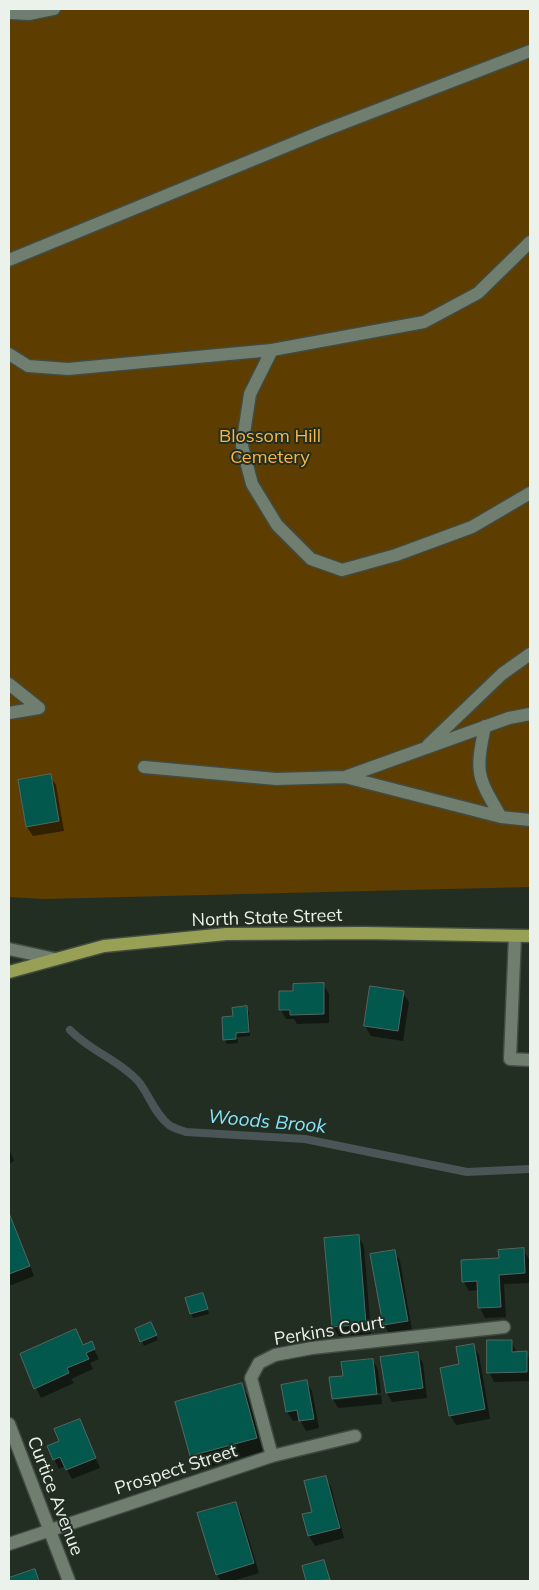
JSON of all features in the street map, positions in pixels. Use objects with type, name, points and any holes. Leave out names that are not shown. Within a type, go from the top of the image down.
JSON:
[{"type":"main road","name":"North State Street","points":[[9,972],[104,946],[226,934],[364,932],[530,936]]},
{"type":"street","points":[[9,13],[30,14],[54,9]]},
{"type":"street","points":[[9,260],[323,131],[530,51]]},
{"type":"street","points":[[9,354],[28,366],[68,369],[272,350],[424,322],[478,293],[530,242]]},
{"type":"street","points":[[272,350],[250,394],[242,446],[252,484],[277,525],[311,559],[342,570],[396,556],[472,527],[530,493]]},
{"type":"street","points":[[425,748],[502,674],[530,654]]},
{"type":"street","points":[[9,684],[39,708],[9,713]]},
{"type":"street","points":[[345,777],[485,726],[509,718],[530,714]]},
{"type":"street","points":[[485,726],[478,760],[480,782],[501,817]]},
{"type":"street","points":[[144,766],[276,779],[345,777],[501,817],[530,820]]},
{"type":"street","points":[[515,936],[510,1059],[530,1060]]},
{"type":"street","points":[[9,949],[55,959]]},
{"type":"street","name":"Perkins Court","points":[[272,1456],[251,1378],[258,1363],[275,1355],[312,1348],[504,1327]]},
{"type":"street","name":"Curtice Avenue","points":[[9,1424],[68,1581]]},
{"type":"street","name":"Prospect Street","points":[[9,1544],[272,1456],[356,1436]]},
{"type":"green space","name":"Blossom Hill Cemetery","points":[[9,9],[530,9],[530,887],[44,899],[9,897]]},
{"type":"building","points":[[51,774],[59,821],[26,827],[18,780]]},
{"type":"building","points":[[324,983],[324,1014],[290,1015],[290,1010],[279,1010],[279,991],[293,991],[293,984]]},
{"type":"building","points":[[370,986],[404,991],[398,1031],[364,1026]]},
{"type":"building","points":[[247,1006],[249,1032],[236,1033],[236,1039],[223,1040],[222,1017],[233,1016],[232,1008]]},
{"type":"building","points":[[9,1213],[30,1266],[9,1274]]},
{"type":"building","points":[[359,1235],[366,1324],[332,1327],[324,1238]]},
{"type":"building","points":[[524,1248],[525,1273],[499,1275],[501,1307],[478,1308],[477,1281],[462,1282],[461,1260],[499,1258],[498,1250]]},
{"type":"building","points":[[395,1250],[408,1321],[383,1325],[370,1254]]},
{"type":"building","points":[[203,1293],[208,1309],[190,1314],[185,1298]]},
{"type":"building","points":[[151,1322],[157,1335],[140,1342],[135,1329]]},
{"type":"building","points":[[76,1329],[83,1345],[92,1341],[95,1349],[86,1353],[89,1359],[67,1368],[69,1373],[34,1389],[20,1354]]},
{"type":"building","points":[[487,1340],[512,1340],[512,1352],[527,1351],[527,1372],[487,1373]]},
{"type":"building","points":[[474,1344],[485,1409],[449,1416],[440,1368],[459,1364],[456,1347]]},
{"type":"building","points":[[418,1352],[423,1388],[386,1393],[380,1357]]},
{"type":"building","points":[[373,1359],[377,1394],[332,1399],[329,1377],[343,1376],[341,1362]]},
{"type":"building","points":[[307,1380],[314,1419],[299,1421],[297,1410],[286,1412],[281,1385]]},
{"type":"building","points":[[242,1383],[257,1438],[190,1456],[175,1402]]},
{"type":"building","points":[[80,1419],[96,1458],[66,1470],[60,1457],[53,1460],[47,1446],[59,1441],[54,1429]]},
{"type":"building","points":[[326,1476],[340,1528],[308,1536],[302,1514],[312,1512],[304,1481]]},
{"type":"building","points":[[236,1502],[254,1563],[216,1575],[197,1513]]},
{"type":"building","points":[[324,1560],[330,1580],[306,1581],[302,1566]]},
{"type":"building","points":[[35,1569],[39,1581],[9,1581],[9,1578]]},
{"type":"waterway","name":"Woods Brook","points":[[70,1030],[86,1044],[113,1061],[138,1081],[164,1120],[171,1126],[186,1132],[305,1139],[467,1172],[530,1169]]}]
